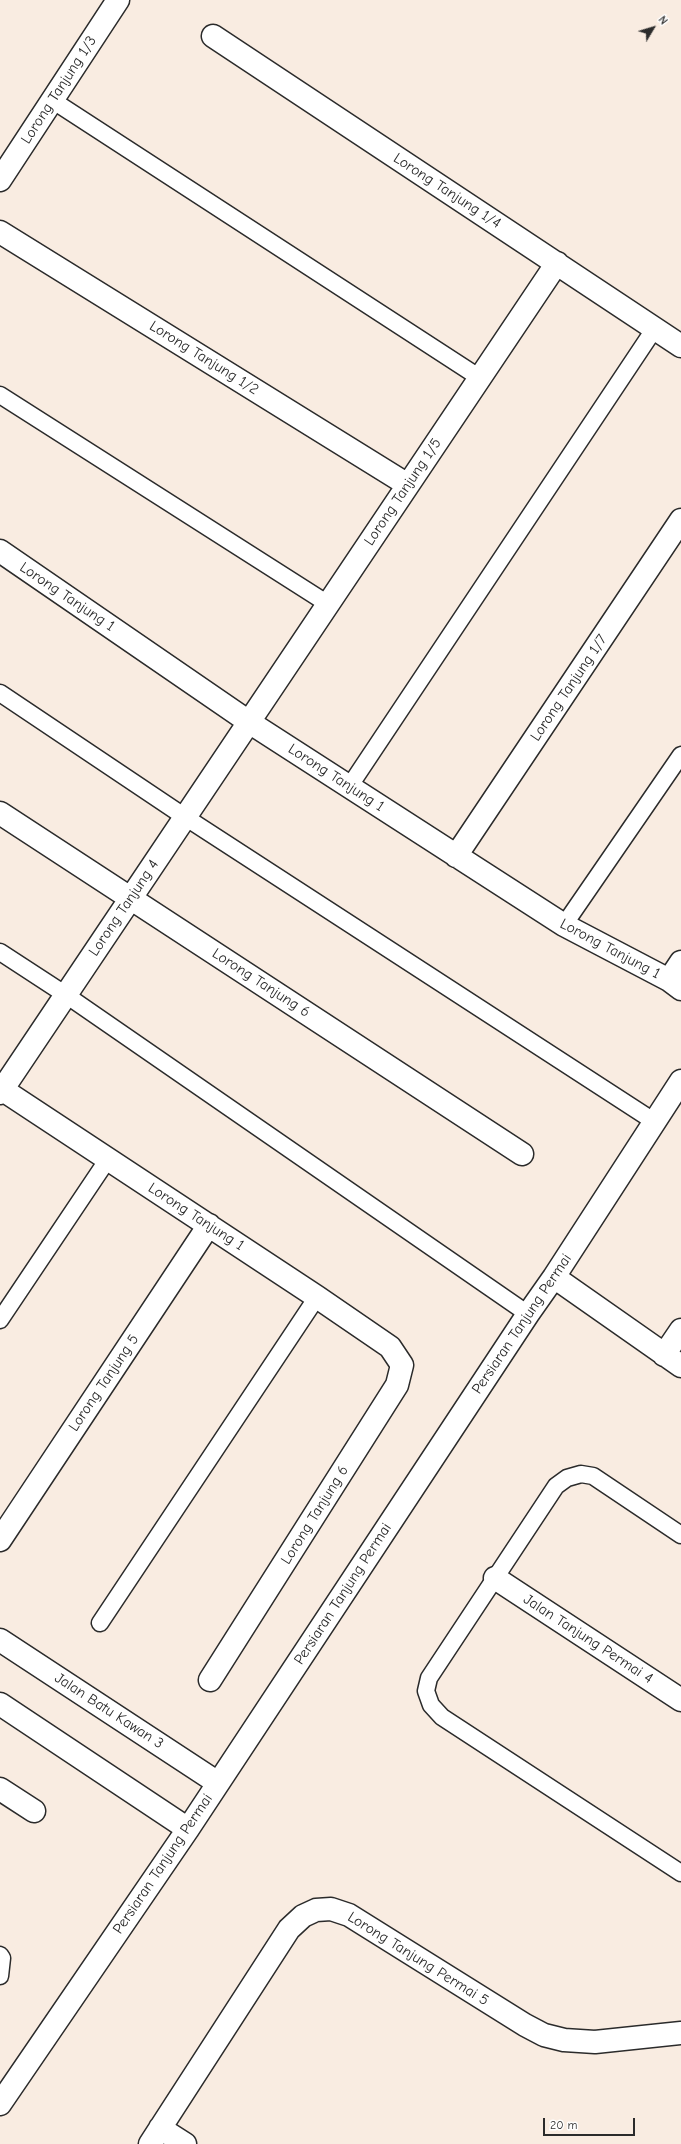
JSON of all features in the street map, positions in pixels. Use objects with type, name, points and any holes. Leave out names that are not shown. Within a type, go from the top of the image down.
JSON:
[{"type":"street","name":"Lorong Tanjung 1/3","points":[[0,180],[118,0]]},
{"type":"street","name":"Lorong Tanjung 1/4","points":[[213,36],[681,346]]},
{"type":"street","name":"Lorong Tanjung 1/2","points":[[0,232],[408,485]]},
{"type":"street","name":"Lorong Tanjung 1/5","points":[[249,722],[557,263]]},
{"type":"street","name":"Lorong Tanjung 1/7","points":[[456,856],[681,520]]},
{"type":"street","name":"Lorong Tanjung 1","points":[[0,551],[249,722],[456,856],[564,925],[675,984]]},
{"type":"street","name":"Lorong Tanjung 4","points":[[1,1090],[249,722]]},
{"type":"street","name":"Lorong Tanjung 6","points":[[0,813],[522,1154]]},
{"type":"street","points":[[675,984],[681,962]]},
{"type":"street","name":"Persiaran Tanjung Permai","points":[[0,2104],[218,1783],[554,1277],[681,1081]]},
{"type":"street","name":"Lorong Tanjung 1","points":[[1,1090],[317,1296],[390,1347]]},
{"type":"street","name":"Lorong Tanjung 5","points":[[0,1540],[209,1225]]},
{"type":"street","points":[[554,1277],[673,1360],[681,1330]]},
{"type":"street","name":"Lorong Tanjung 6","points":[[210,1680],[397,1385],[402,1366],[390,1347]]},
{"type":"street","name":"Jalan Tanjung Permai 4","points":[[495,1578],[681,1700]]},
{"type":"street","name":"Jalan Batu Kawan 3","points":[[0,1640],[218,1783]]},
{"type":"street","points":[[0,1704],[188,1828]]},
{"type":"street","points":[[0,1789],[34,1811]]},
{"type":"street","name":"Lorong Tanjung Permai 5","points":[[155,2136],[289,1929],[303,1916],[316,1910],[331,1909],[349,1915],[525,2025],[544,2035],[564,2040],[595,2042],[681,2033]]},
{"type":"street","points":[[155,2136],[185,2144]]},
{"type":"lane","points":[[52,100],[480,378]]},
{"type":"lane","points":[[349,787],[655,328]]},
{"type":"lane","points":[[0,395],[328,604]]},
{"type":"lane","points":[[0,693],[185,817],[655,1122]]},
{"type":"lane","points":[[564,925],[681,754]]},
{"type":"lane","points":[[0,952],[66,995],[528,1314]]},
{"type":"lane","points":[[0,1320],[108,1159]]},
{"type":"lane","points":[[100,1623],[317,1296]]},
{"type":"lane","points":[[681,1535],[593,1476],[581,1474],[567,1478],[556,1486],[495,1578],[429,1678],[426,1691],[431,1705],[442,1717],[681,1873]]},
{"type":"lane","points":[[0,1955],[2,1958],[0,1976]]}]
